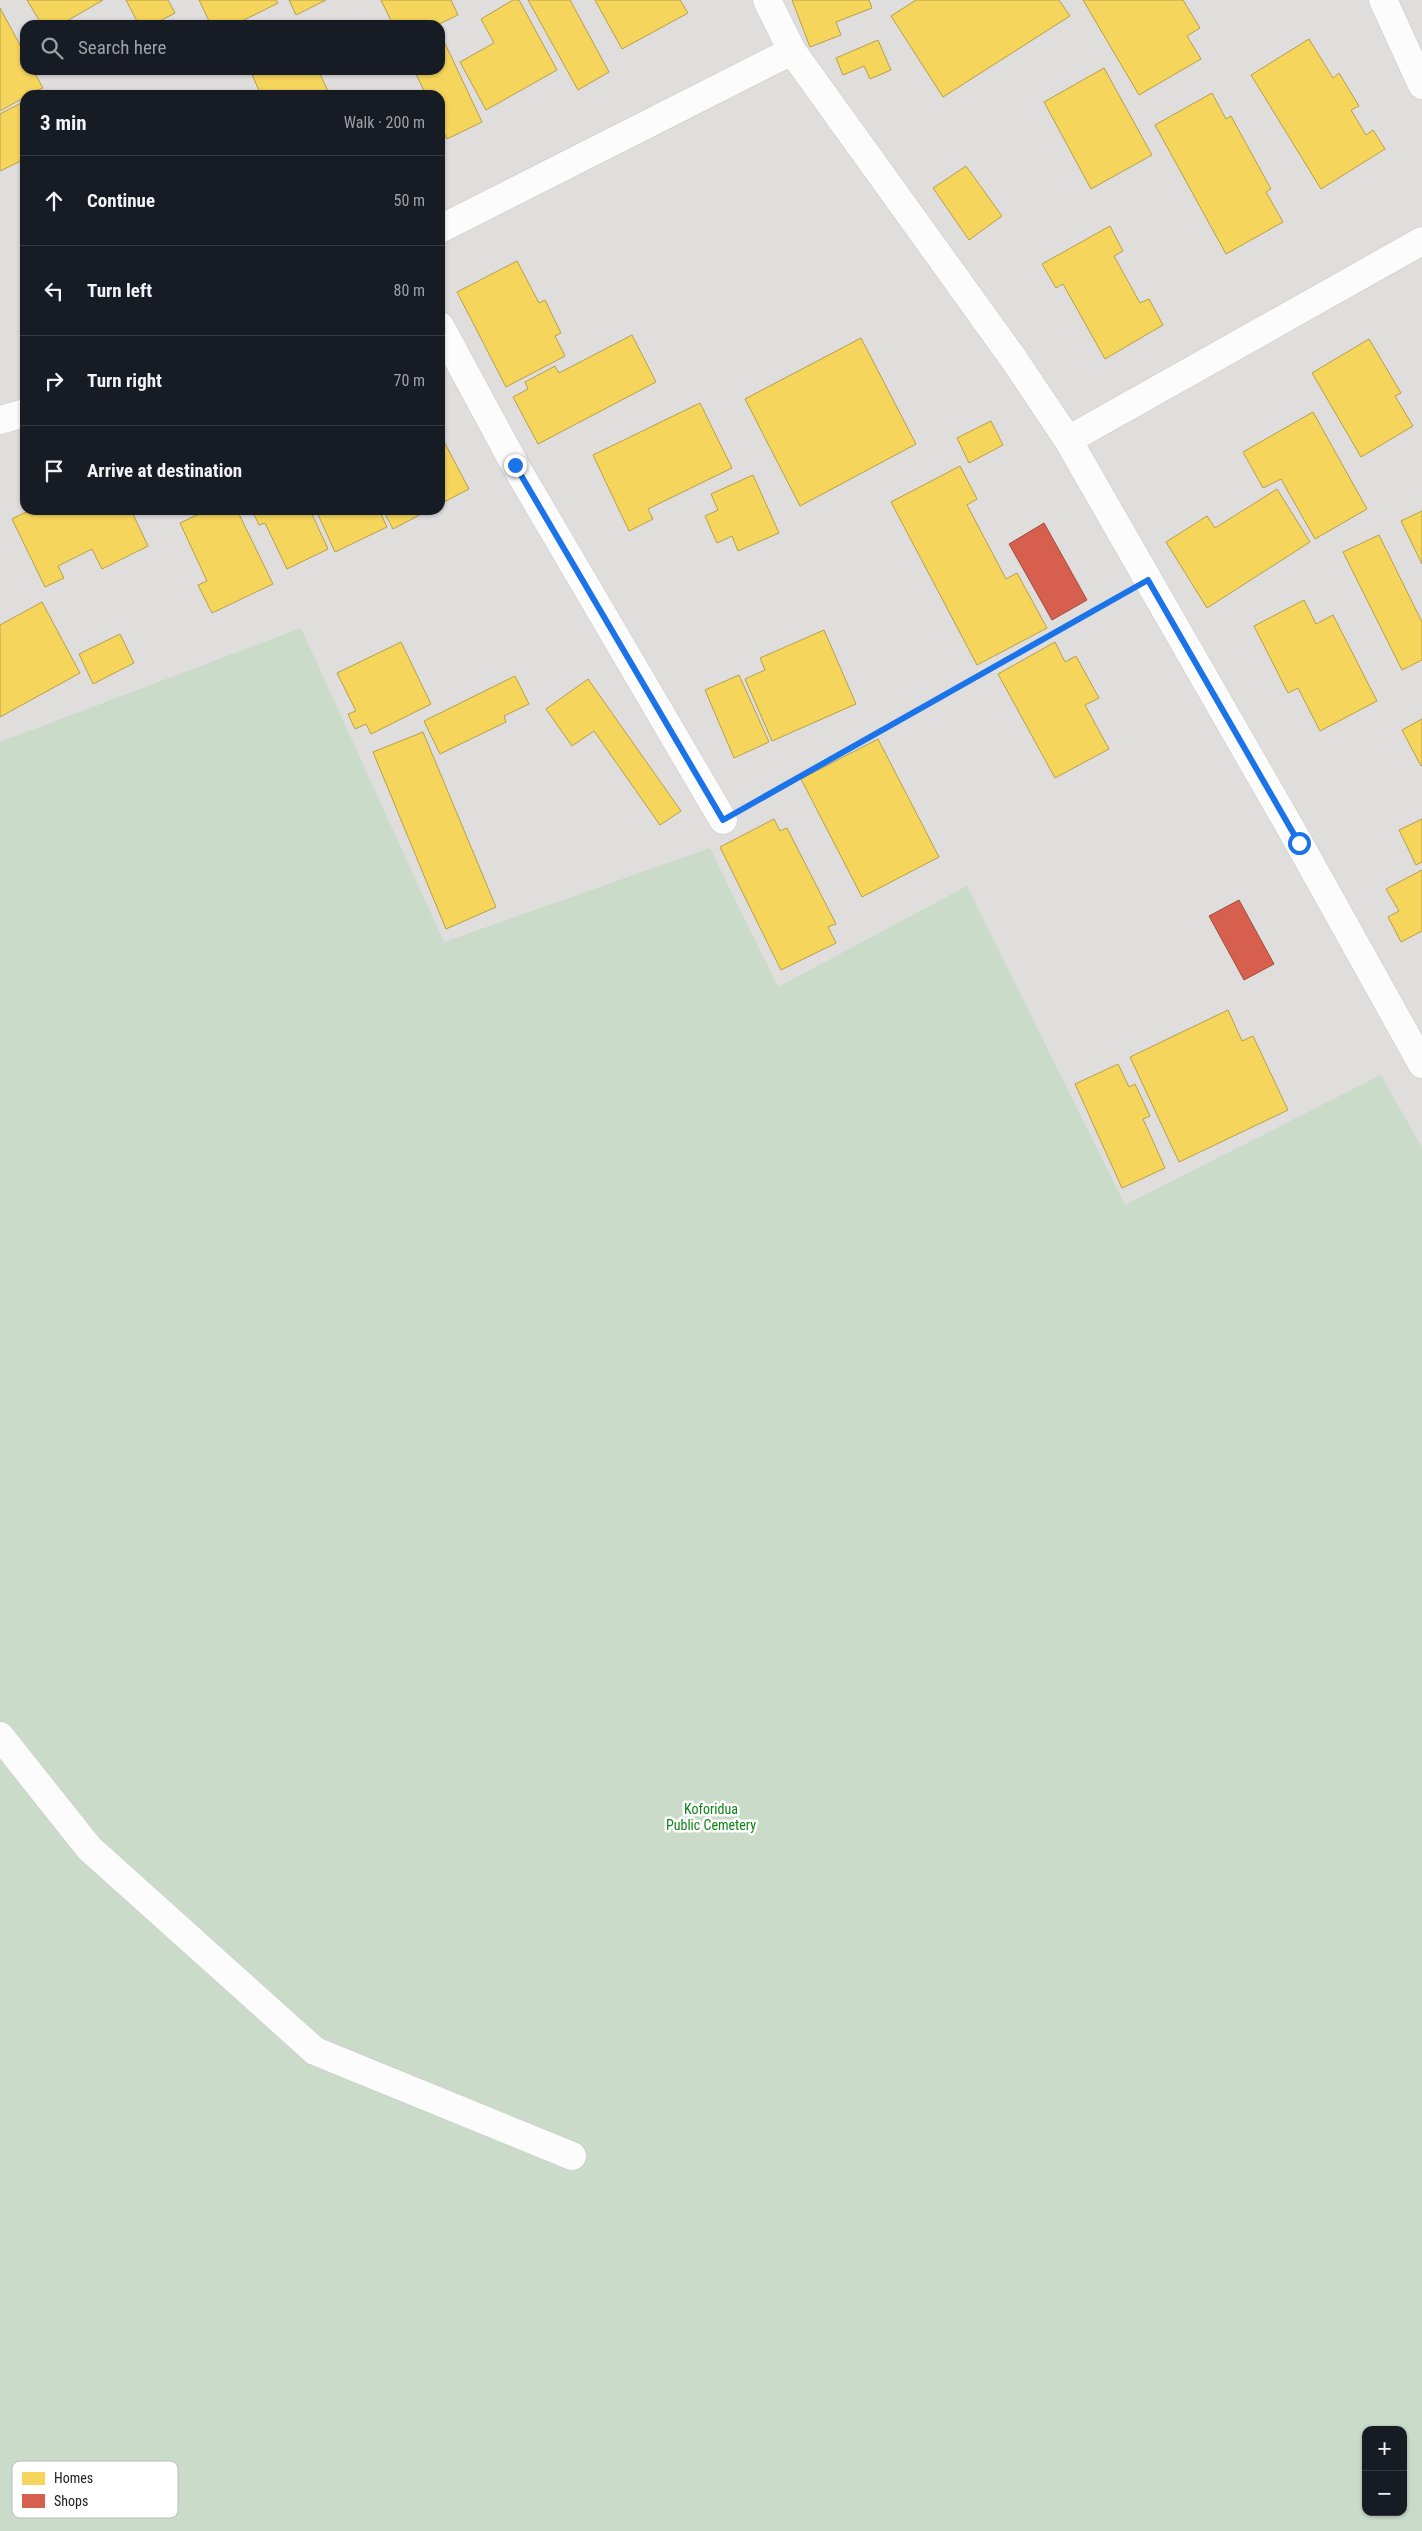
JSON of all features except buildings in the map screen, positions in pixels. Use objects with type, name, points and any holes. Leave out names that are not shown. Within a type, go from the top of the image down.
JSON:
[{"type":"street","points":[[767,0],[792,51],[1007,350],[1068,440],[1299,843],[1422,1064]]},
{"type":"street","points":[[1383,0],[1422,85]]},
{"type":"street","points":[[445,226],[792,51]]},
{"type":"street","points":[[1068,440],[1422,241]]},
{"type":"street","points":[[445,335],[515,465],[723,820]]},
{"type":"street","points":[[0,420],[20,414]]},
{"type":"street","points":[[0,1736],[89,1848],[315,2051],[572,2156]]},
{"type":"path","points":[[723,820],[1148,580]]},
{"type":"shaded area","name":"Koforidua Public Cemetery","points":[[0,0],[1422,0],[1422,2531],[0,2531]]},
{"type":"green space","name":"Koforidua Public Cemetery","points":[[301,628],[444,942],[710,848],[778,987],[967,886],[1125,1205],[1381,1075],[1422,1148],[1422,2531],[0,2531],[0,742]]},
{"type":"route","points":[[515,465],[723,820],[1148,580],[1299,843]]}]
